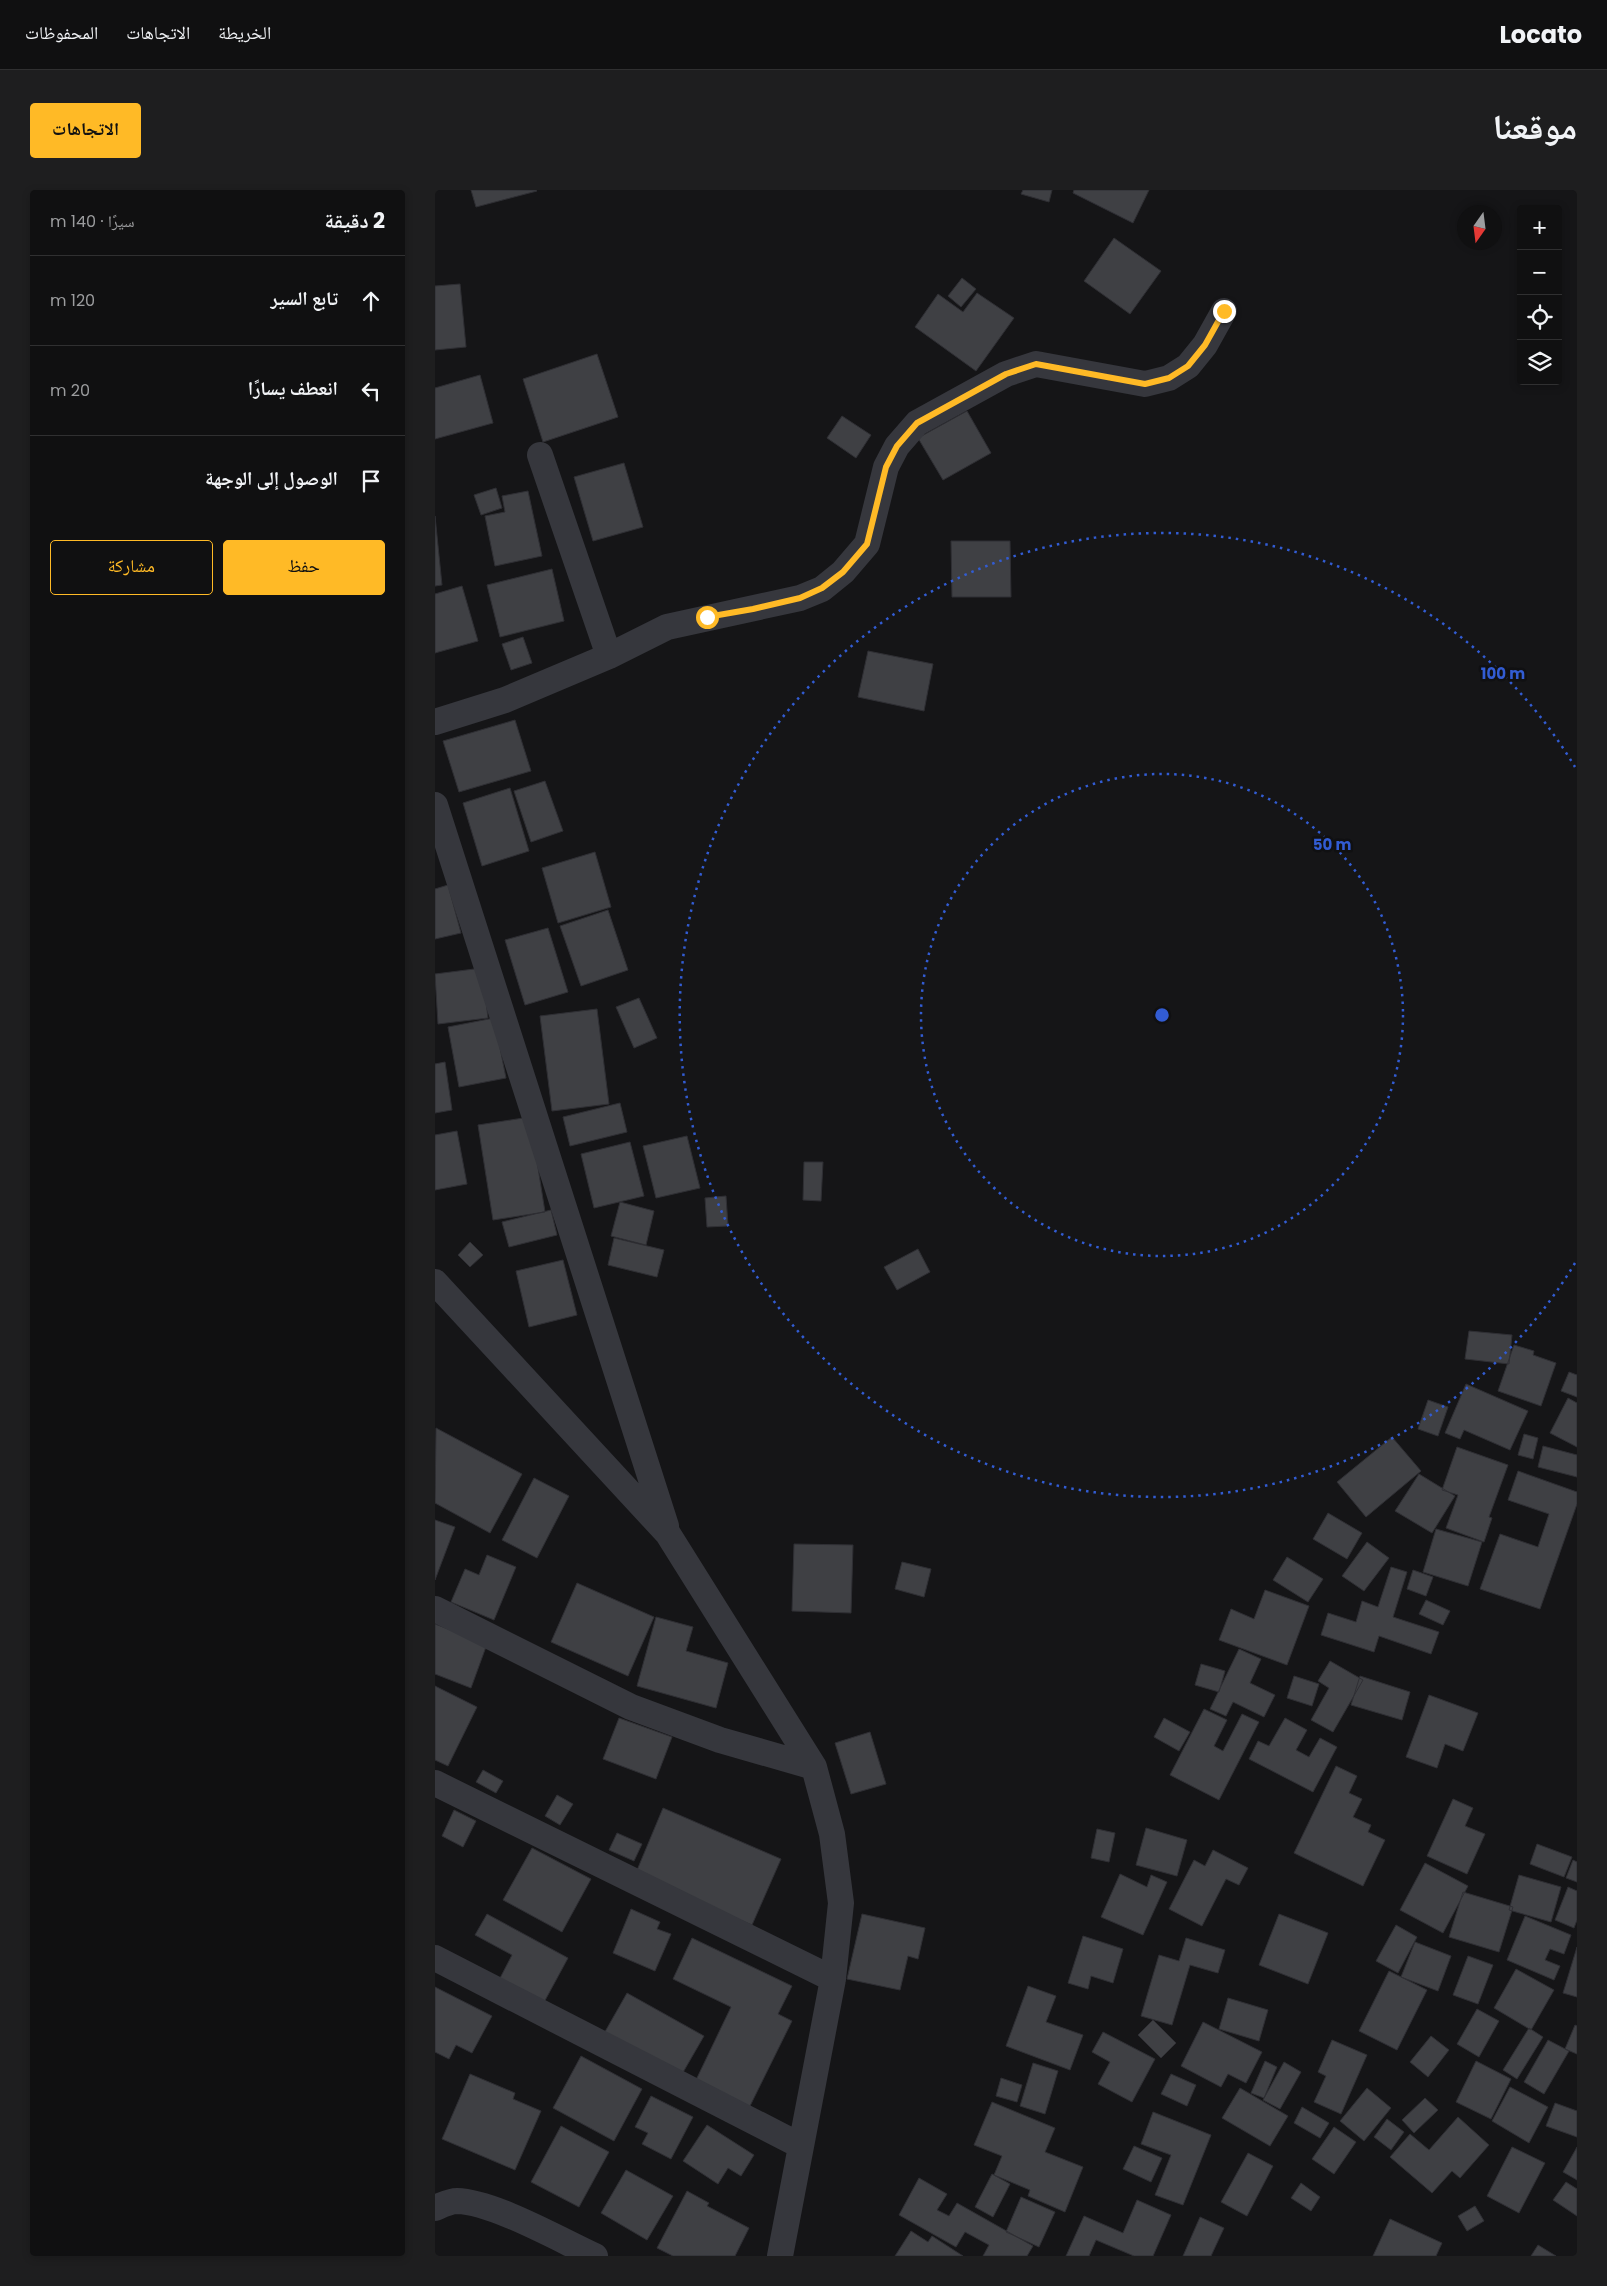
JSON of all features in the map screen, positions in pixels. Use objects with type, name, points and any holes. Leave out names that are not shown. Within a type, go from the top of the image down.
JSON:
[{"type":"street","points":[[435,722],[505,700],[609,656],[667,627],[800,598],[822,588],[843,572],[867,544],[886,467],[897,446],[917,423],[1006,374],[1036,364],[1145,384],[1169,378],[1188,366],[1194,359],[1205,345],[1224,311]]},
{"type":"street","points":[[540,455],[609,656]]},
{"type":"street","points":[[435,805],[668,1534]]},
{"type":"street","points":[[435,1282],[668,1534],[814,1767],[833,1834],[841,1903],[833,1979],[780,2256]]},
{"type":"street","points":[[435,1609],[631,1707],[720,1740],[814,1767]]},
{"type":"street","points":[[435,1783],[833,1979]]},
{"type":"street","points":[[435,1958],[801,2146]]},
{"type":"street","points":[[435,2208],[455,2201],[477,2203],[495,2209],[595,2256]]},
{"type":"building","points":[[471,190],[536,190],[537,191],[476,207]]},
{"type":"building","points":[[1023,190],[1052,190],[1049,202],[1021,194]]},
{"type":"building","points":[[1074,190],[1149,190],[1133,223],[1073,193]]},
{"type":"building","points":[[1114,238],[1161,271],[1130,314],[1084,281]]},
{"type":"building","points":[[962,278],[976,289],[961,307],[948,296]]},
{"type":"building","points":[[460,284],[466,347],[435,350],[435,286]]},
{"type":"building","points":[[977,293],[1014,318],[976,371],[915,327],[938,294],[963,312]]},
{"type":"building","points":[[597,354],[618,417],[543,442],[523,379]]},
{"type":"building","points":[[480,375],[493,423],[435,439],[435,388]]},
{"type":"building","points":[[967,411],[991,453],[943,480],[918,438]]},
{"type":"building","points":[[842,416],[871,435],[856,458],[827,438]]},
{"type":"building","points":[[624,463],[643,527],[593,541],[574,477]]},
{"type":"building","points":[[496,488],[502,508],[481,515],[474,495]]},
{"type":"building","points":[[528,491],[542,556],[495,566],[485,516],[505,512],[502,496]]},
{"type":"building","points":[[435,516],[442,585],[435,586]]},
{"type":"building","points":[[951,541],[1010,541],[1011,597],[952,597]]},
{"type":"building","points":[[552,569],[564,621],[500,637],[487,585]]},
{"type":"building","points":[[462,586],[478,641],[435,653],[435,594]]},
{"type":"building","points":[[523,637],[532,663],[511,670],[502,644]]},
{"type":"building","points":[[868,651],[933,664],[924,711],[858,697]]},
{"type":"building","points":[[515,720],[531,771],[459,792],[443,741]]},
{"type":"building","points":[[545,781],[563,831],[531,842],[514,791]]},
{"type":"building","points":[[510,788],[529,851],[482,866],[463,803]]},
{"type":"building","points":[[595,852],[611,907],[558,923],[542,868]]},
{"type":"building","points":[[448,885],[461,933],[435,939],[435,889]]},
{"type":"building","points":[[608,910],[628,970],[581,986],[560,926]]},
{"type":"building","points":[[548,928],[568,992],[525,1005],[505,940]]},
{"type":"building","points":[[482,968],[488,1018],[438,1024],[435,974]]},
{"type":"building","points":[[639,998],[657,1038],[634,1048],[616,1007]]},
{"type":"building","points":[[597,1009],[609,1104],[552,1111],[540,1016]]},
{"type":"building","points":[[494,1018],[506,1078],[459,1087],[448,1027]]},
{"type":"building","points":[[445,1062],[452,1110],[435,1113],[435,1064]]},
{"type":"building","points":[[620,1103],[627,1132],[570,1146],[563,1117]]},
{"type":"building","points":[[530,1117],[545,1212],[493,1220],[478,1125]]},
{"type":"building","points":[[457,1131],[467,1184],[435,1190],[435,1135]]},
{"type":"building","points":[[687,1136],[700,1188],[656,1198],[643,1146]]},
{"type":"building","points":[[630,1142],[644,1196],[594,1208],[581,1154]]},
{"type":"building","points":[[804,1162],[823,1162],[821,1201],[803,1200]]},
{"type":"building","points":[[726,1196],[728,1226],[707,1227],[705,1198]]},
{"type":"building","points":[[620,1202],[654,1211],[646,1245],[611,1236]]},
{"type":"building","points":[[551,1210],[557,1235],[509,1247],[502,1222]]},
{"type":"building","points":[[614,1238],[664,1250],[657,1277],[608,1265]]},
{"type":"building","points":[[470,1242],[483,1255],[470,1267],[458,1255]]},
{"type":"building","points":[[918,1249],[930,1272],[897,1290],[884,1267]]},
{"type":"building","points":[[563,1260],[577,1315],[529,1327],[516,1271]]},
{"type":"building","points":[[1469,1331],[1512,1335],[1509,1364],[1465,1359]]},
{"type":"building","points":[[1514,1345],[1534,1351],[1533,1355],[1556,1363],[1541,1406],[1498,1391]]},
{"type":"building","points":[[1569,1372],[1577,1375],[1577,1397],[1561,1391]]},
{"type":"building","points":[[1466,1384],[1528,1411],[1510,1450],[1464,1430],[1460,1439],[1445,1433]]},
{"type":"building","points":[[1568,1398],[1577,1403],[1577,1447],[1550,1433]]},
{"type":"building","points":[[1428,1400],[1448,1407],[1438,1436],[1418,1429]]},
{"type":"building","points":[[436,1428],[522,1474],[490,1533],[435,1503]]},
{"type":"building","points":[[1524,1434],[1538,1438],[1533,1459],[1518,1455]]},
{"type":"building","points":[[1392,1437],[1421,1471],[1366,1517],[1337,1482]]},
{"type":"building","points":[[1543,1446],[1577,1455],[1577,1477],[1538,1467]]},
{"type":"building","points":[[1457,1447],[1508,1465],[1489,1517],[1492,1518],[1484,1542],[1446,1528],[1458,1495],[1442,1490]]},
{"type":"building","points":[[1518,1471],[1577,1492],[1577,1504],[1540,1609],[1480,1589],[1500,1534],[1538,1547],[1549,1514],[1508,1500]]},
{"type":"building","points":[[1419,1474],[1455,1496],[1432,1533],[1395,1511]]},
{"type":"building","points":[[534,1478],[569,1496],[537,1558],[502,1540]]},
{"type":"building","points":[[1328,1513],[1362,1533],[1347,1559],[1313,1539]]},
{"type":"building","points":[[435,1520],[455,1527],[435,1580]]},
{"type":"building","points":[[1436,1529],[1482,1542],[1468,1586],[1423,1572]]},
{"type":"building","points":[[1367,1542],[1389,1558],[1364,1591],[1342,1576]]},
{"type":"building","points":[[794,1544],[853,1545],[851,1613],[792,1611]]},
{"type":"building","points":[[487,1555],[516,1567],[494,1620],[451,1602],[465,1569],[479,1575]]},
{"type":"building","points":[[1287,1557],[1323,1579],[1308,1602],[1273,1580]]},
{"type":"building","points":[[902,1562],[931,1569],[924,1597],[895,1589]]},
{"type":"building","points":[[1391,1567],[1407,1572],[1393,1617],[1439,1632],[1431,1654],[1379,1636],[1374,1652],[1321,1635],[1328,1613],[1356,1622],[1362,1601],[1378,1607]]},
{"type":"building","points":[[1413,1570],[1433,1577],[1426,1596],[1407,1589]]},
{"type":"building","points":[[577,1583],[654,1617],[628,1676],[551,1642]]},
{"type":"building","points":[[1265,1590],[1309,1606],[1287,1665],[1219,1640],[1231,1609],[1254,1619]]},
{"type":"building","points":[[1426,1600],[1450,1611],[1443,1625],[1419,1614]]},
{"type":"building","points":[[656,1617],[693,1627],[686,1651],[728,1663],[716,1708],[637,1686]]},
{"type":"building","points":[[435,1624],[487,1644],[471,1688],[435,1674]]},
{"type":"building","points":[[1239,1649],[1261,1659],[1250,1683],[1275,1695],[1264,1717],[1233,1702],[1226,1716],[1210,1709]]},
{"type":"building","points":[[1330,1661],[1363,1680],[1333,1732],[1311,1720],[1329,1688],[1318,1681]]},
{"type":"building","points":[[1201,1664],[1225,1671],[1219,1692],[1195,1685]]},
{"type":"building","points":[[1294,1676],[1319,1684],[1312,1706],[1287,1698]]},
{"type":"building","points":[[1360,1676],[1410,1692],[1402,1720],[1351,1705]]},
{"type":"building","points":[[435,1686],[477,1707],[448,1766],[435,1760]]},
{"type":"building","points":[[1429,1695],[1478,1713],[1463,1751],[1445,1744],[1437,1768],[1406,1757]]},
{"type":"building","points":[[1204,1709],[1227,1720],[1214,1746],[1223,1751],[1242,1714],[1259,1722],[1219,1800],[1170,1775]]},
{"type":"building","points":[[619,1718],[672,1737],[656,1779],[603,1759]]},
{"type":"building","points":[[1164,1718],[1190,1732],[1179,1751],[1154,1737]]},
{"type":"building","points":[[1285,1718],[1307,1730],[1296,1750],[1309,1757],[1320,1738],[1337,1747],[1313,1792],[1249,1759],[1258,1741],[1269,1746]]},
{"type":"building","points":[[870,1732],[886,1784],[851,1794],[835,1743]]},
{"type":"building","points":[[1336,1766],[1357,1776],[1349,1793],[1362,1799],[1353,1817],[1371,1825],[1368,1832],[1385,1840],[1363,1886],[1294,1853]]},
{"type":"building","points":[[483,1770],[503,1781],[496,1793],[476,1782]]},
{"type":"building","points":[[557,1795],[573,1804],[560,1825],[545,1816]]},
{"type":"building","points":[[1453,1799],[1473,1808],[1465,1826],[1485,1834],[1467,1874],[1427,1856]]},
{"type":"building","points":[[663,1808],[781,1859],[752,1925],[635,1875]]},
{"type":"building","points":[[454,1810],[476,1821],[463,1847],[442,1836]]},
{"type":"building","points":[[1146,1828],[1187,1840],[1177,1876],[1136,1865]]},
{"type":"building","points":[[1097,1829],[1115,1833],[1109,1862],[1091,1858]]},
{"type":"building","points":[[617,1833],[642,1844],[634,1861],[609,1850]]},
{"type":"building","points":[[1537,1844],[1572,1857],[1564,1877],[1530,1864]]},
{"type":"building","points":[[532,1848],[591,1879],[562,1932],[503,1900]]},
{"type":"building","points":[[1213,1850],[1248,1868],[1239,1885],[1226,1879],[1202,1926],[1169,1909],[1194,1860],[1205,1866]]},
{"type":"building","points":[[1573,1860],[1577,1862],[1577,1882],[1566,1878]]},
{"type":"building","points":[[1425,1863],[1468,1886],[1443,1933],[1400,1910]]},
{"type":"building","points":[[1120,1874],[1147,1887],[1151,1875],[1167,1882],[1143,1935],[1101,1917]]},
{"type":"building","points":[[1519,1875],[1561,1887],[1551,1922],[1509,1910]]},
{"type":"building","points":[[1568,1887],[1577,1891],[1577,1920],[1574,1928],[1555,1920]]},
{"type":"building","points":[[1463,1892],[1513,1907],[1499,1952],[1449,1937]]},
{"type":"building","points":[[631,1909],[660,1922],[657,1929],[671,1934],[655,1971],[613,1953]]},
{"type":"building","points":[[487,1914],[568,1958],[542,2006],[498,1982],[512,1955],[475,1935]]},
{"type":"building","points":[[862,1914],[925,1928],[918,1959],[908,1956],[900,1990],[847,1979]]},
{"type":"building","points":[[1279,1914],[1328,1933],[1308,1984],[1259,1965]]},
{"type":"building","points":[[1525,1916],[1571,1935],[1564,1954],[1550,1949],[1545,1960],[1560,1966],[1554,1980],[1507,1960]]},
{"type":"building","points":[[1396,1925],[1417,1937],[1398,1973],[1376,1961]]},
{"type":"building","points":[[1083,1936],[1123,1949],[1113,1983],[1091,1976],[1088,1989],[1068,1983]]},
{"type":"building","points":[[692,1938],[792,1986],[778,2014],[792,2021],[749,2108],[695,2082],[731,2007],[673,1979]]},
{"type":"building","points":[[1186,1938],[1225,1950],[1218,1973],[1190,1965],[1172,2025],[1141,2016],[1159,1955],[1179,1961]]},
{"type":"building","points":[[1415,1942],[1451,1956],[1438,1991],[1401,1977]]},
{"type":"building","points":[[1577,1947],[1577,1997],[1563,1993]]},
{"type":"building","points":[[1468,1956],[1493,1965],[1478,2004],[1453,1995]]},
{"type":"building","points":[[1516,1969],[1554,1990],[1531,2030],[1494,2008]]},
{"type":"building","points":[[1389,1971],[1427,1990],[1397,2050],[1359,2031]]},
{"type":"building","points":[[1028,1986],[1056,1996],[1046,2022],[1083,2035],[1070,2070],[1006,2046]]},
{"type":"building","points":[[435,1987],[492,2016],[472,2053],[456,2045],[449,2059],[435,2052]]},
{"type":"building","points":[[627,1993],[704,2036],[678,2081],[602,2037]]},
{"type":"building","points":[[1228,1998],[1268,2010],[1259,2041],[1219,2029]]},
{"type":"building","points":[[1477,2009],[1499,2021],[1479,2057],[1457,2044]]},
{"type":"building","points":[[1153,2020],[1176,2043],[1161,2058],[1138,2035]]},
{"type":"building","points":[[1203,2022],[1262,2052],[1246,2083],[1228,2074],[1221,2087],[1181,2066]]},
{"type":"building","points":[[1575,2025],[1577,2026],[1577,2054],[1565,2049]]},
{"type":"building","points":[[1529,2028],[1543,2037],[1517,2079],[1503,2070]]},
{"type":"building","points":[[1103,2032],[1155,2059],[1132,2102],[1098,2084],[1110,2062],[1092,2052]]},
{"type":"building","points":[[1431,2036],[1449,2050],[1428,2077],[1410,2062]]},
{"type":"building","points":[[1332,2040],[1367,2055],[1341,2114],[1314,2102],[1326,2076],[1318,2072]]},
{"type":"building","points":[[1548,2040],[1569,2051],[1544,2094],[1524,2082]]},
{"type":"building","points":[[581,2056],[642,2089],[614,2141],[553,2108]]},
{"type":"building","points":[[1265,2061],[1277,2067],[1264,2098],[1251,2093]]},
{"type":"building","points":[[1476,2061],[1511,2079],[1491,2119],[1456,2102]]},
{"type":"building","points":[[1284,2062],[1301,2072],[1280,2109],[1263,2100]]},
{"type":"building","points":[[1033,2063],[1058,2071],[1045,2114],[1020,2106]]},
{"type":"building","points":[[470,2074],[515,2093],[513,2099],[541,2111],[515,2170],[442,2139]]},
{"type":"building","points":[[1171,2074],[1196,2085],[1187,2106],[1161,2094]]},
{"type":"building","points":[[1001,2078],[1022,2085],[1017,2102],[996,2096]]},
{"type":"building","points":[[1510,2087],[1548,2107],[1529,2143],[1492,2121]]},
{"type":"building","points":[[1240,2088],[1288,2116],[1270,2146],[1222,2118]]},
{"type":"building","points":[[1367,2088],[1391,2108],[1364,2141],[1340,2121]]},
{"type":"building","points":[[651,2096],[693,2117],[671,2159],[642,2144],[648,2133],[635,2127]]},
{"type":"building","points":[[1425,2098],[1438,2110],[1414,2133],[1402,2120]]},
{"type":"building","points":[[992,2102],[1055,2128],[1045,2152],[1083,2167],[1065,2212],[1028,2196],[1030,2190],[994,2175],[1002,2156],[974,2145]]},
{"type":"building","points":[[1555,2103],[1577,2111],[1577,2137],[1546,2126]]},
{"type":"building","points":[[1302,2107],[1329,2123],[1320,2138],[1294,2123]]},
{"type":"building","points":[[1153,2112],[1211,2135],[1183,2205],[1155,2195],[1171,2155],[1141,2144]]},
{"type":"building","points":[[1458,2117],[1489,2145],[1460,2178],[1452,2171],[1432,2193],[1390,2157],[1410,2134],[1429,2150]]},
{"type":"building","points":[[1387,2119],[1404,2132],[1391,2150],[1374,2137]]},
{"type":"building","points":[[707,2125],[754,2155],[741,2176],[728,2168],[718,2184],[683,2161]]},
{"type":"building","points":[[561,2126],[609,2152],[579,2207],[531,2182]]},
{"type":"building","points":[[1334,2127],[1356,2142],[1334,2174],[1312,2159]]},
{"type":"building","points":[[1134,2146],[1162,2158],[1151,2182],[1123,2169]]},
{"type":"building","points":[[1512,2147],[1545,2163],[1519,2213],[1487,2196]]},
{"type":"building","points":[[1577,2147],[1577,2180],[1563,2172]]},
{"type":"building","points":[[1248,2153],[1273,2166],[1247,2216],[1221,2202]]},
{"type":"building","points":[[626,2170],[673,2196],[647,2240],[601,2213]]},
{"type":"building","points":[[992,2174],[1010,2184],[993,2217],[975,2207]]},
{"type":"building","points":[[919,2178],[947,2194],[937,2210],[949,2216],[957,2203],[1033,2246],[1027,2256],[983,2256],[989,2245],[965,2232],[956,2247],[899,2215]]},
{"type":"building","points":[[1566,2182],[1577,2189],[1577,2216],[1553,2200]]},
{"type":"building","points":[[1301,2183],[1320,2197],[1311,2211],[1291,2198]]},
{"type":"building","points":[[687,2191],[709,2203],[707,2206],[749,2228],[735,2256],[673,2256],[657,2248]]},
{"type":"building","points":[[1021,2197],[1055,2212],[1039,2247],[1006,2232]]},
{"type":"building","points":[[1137,2200],[1171,2215],[1153,2256],[1134,2256],[1096,2240],[1089,2256],[1066,2256],[1084,2216],[1123,2233]]},
{"type":"building","points":[[1475,2206],[1484,2221],[1467,2231],[1458,2216]]},
{"type":"building","points":[[1200,2217],[1224,2228],[1211,2256],[1183,2256]]},
{"type":"building","points":[[1390,2219],[1442,2243],[1436,2256],[1373,2256]]},
{"type":"building","points":[[911,2231],[928,2242],[932,2236],[963,2256],[895,2256]]},
{"type":"building","points":[[1538,2245],[1556,2256],[1531,2256]]},
{"type":"route","points":[[707,617],[800,598],[822,588],[843,572],[867,544],[886,467],[897,446],[917,423],[1006,374],[1036,364],[1068,368],[1145,384],[1169,378],[1188,366],[1205,345],[1224,311]]}]
